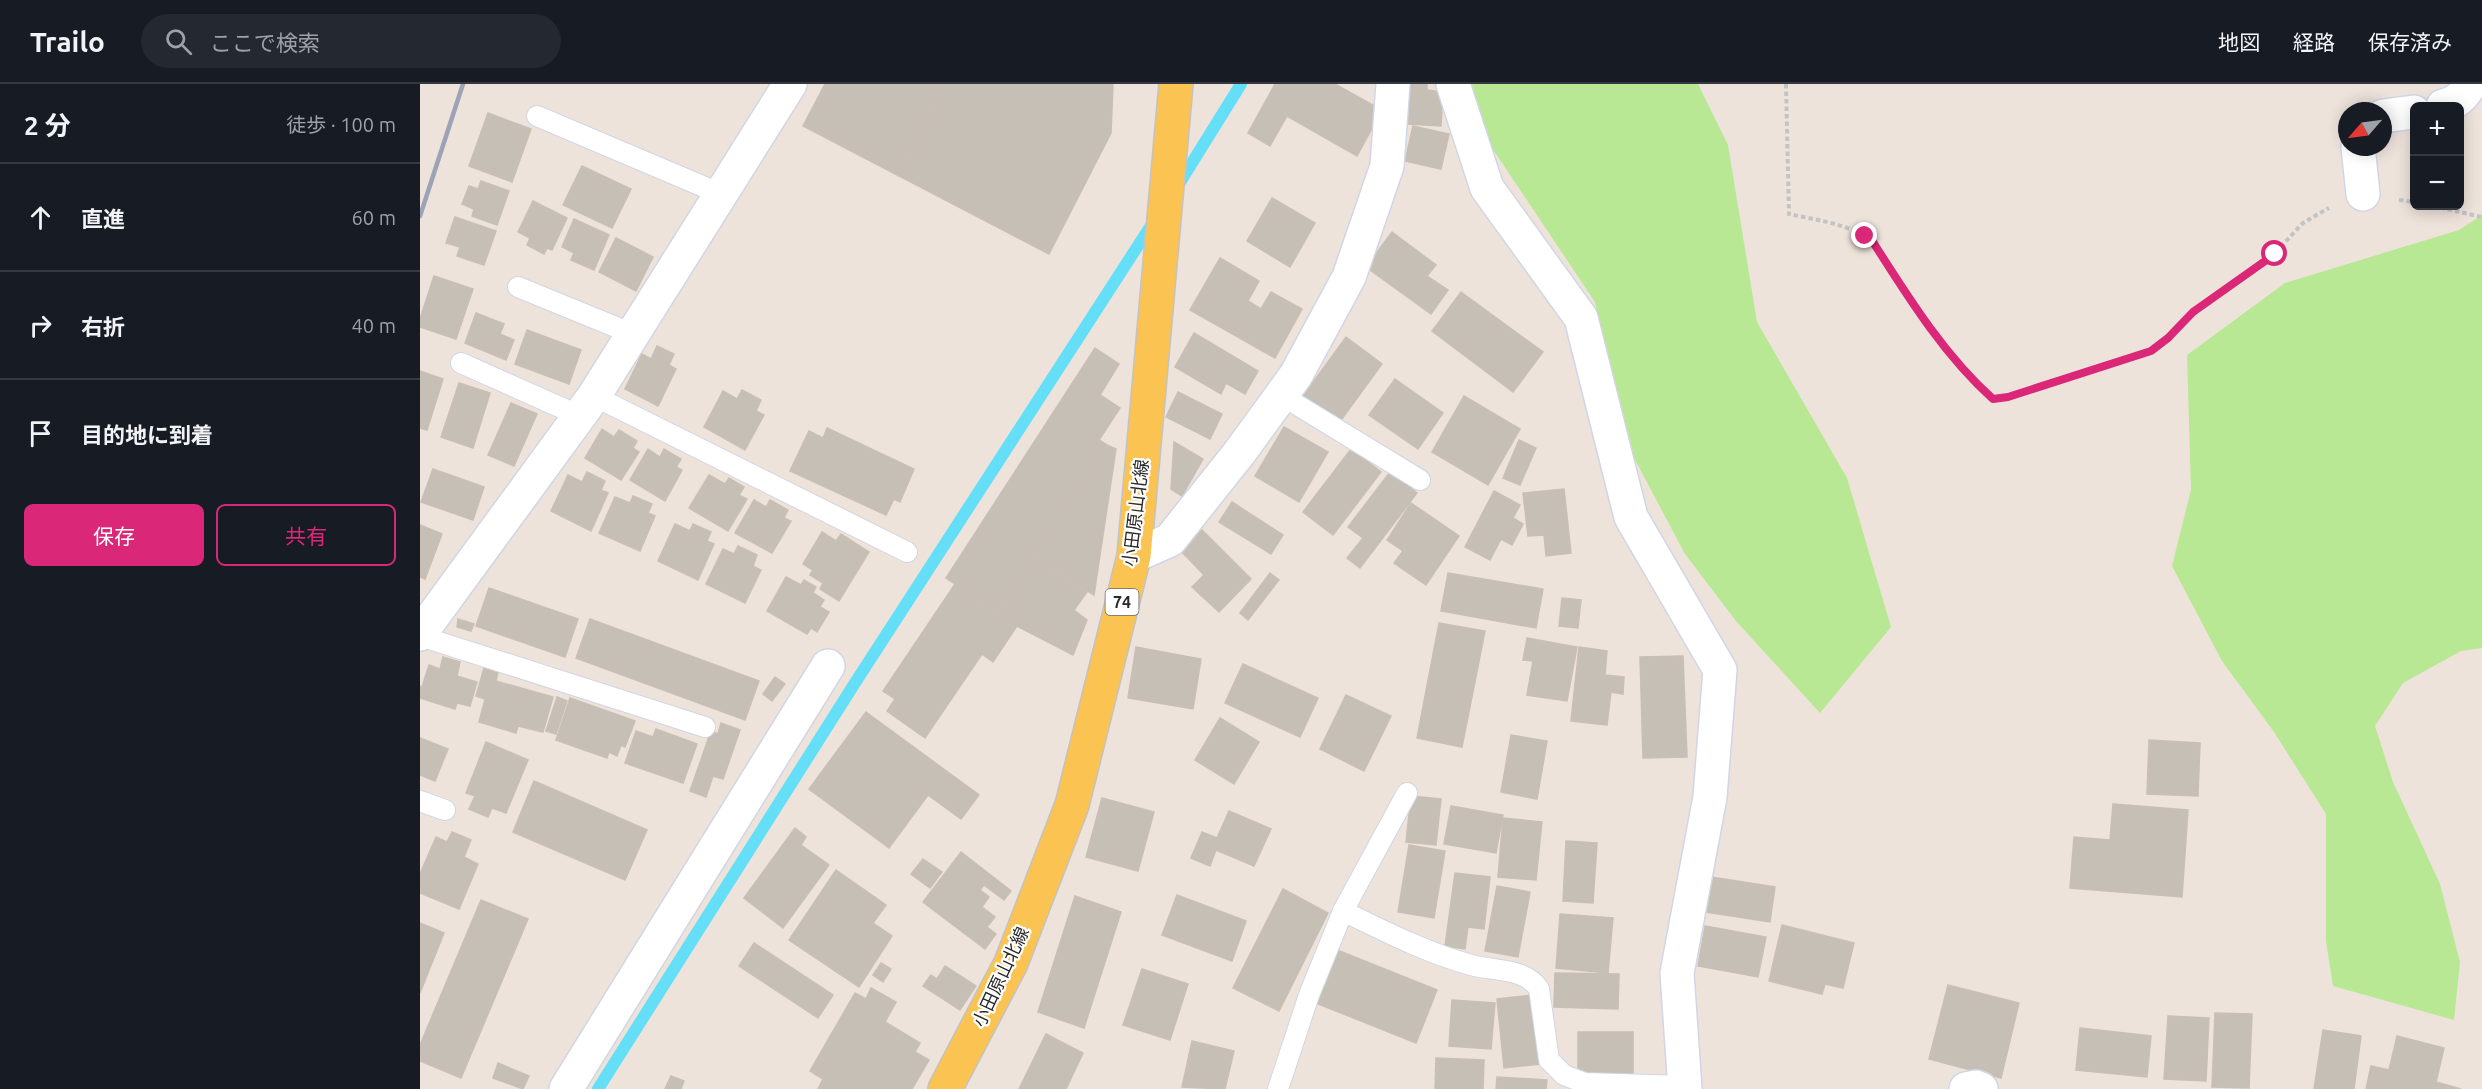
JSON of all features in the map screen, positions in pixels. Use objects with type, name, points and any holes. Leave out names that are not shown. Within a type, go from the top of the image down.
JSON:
[{"type":"main road","name":"小田原山北線","points":[[945,1089],[1011,963],[1072,805],[1134,556],[1176,84]]},
{"type":"street","points":[[420,635],[587,406],[790,84]]},
{"type":"street","points":[[1134,556],[1170,540],[1240,452],[1296,375],[1348,277],[1387,166],[1393,84]]},
{"type":"street","points":[[1453,84],[1487,189],[1581,318],[1631,517],[1720,670],[1710,797],[1677,973],[1685,1087]]},
{"type":"street","points":[[2454,102],[2464,95],[2470,84]]},
{"type":"street","points":[[2392,115],[2410,113]]},
{"type":"street","points":[[2359,156],[2363,194]]},
{"type":"street","points":[[566,1089],[828,666]]},
{"type":"street","points":[[1966,1089],[1976,1087],[1982,1089]]},
{"type":"lane","points":[[537,116],[721,194]]},
{"type":"lane","points":[[518,287],[633,334]]},
{"type":"lane","points":[[461,363],[587,406],[907,552]]},
{"type":"lane","points":[[1281,395],[1420,480]]},
{"type":"lane","points":[[420,635],[705,727]]},
{"type":"lane","points":[[1278,1089],[1309,995],[1343,911],[1407,793]]},
{"type":"lane","points":[[420,801],[445,810]]},
{"type":"lane","points":[[1343,911],[1396,936],[1471,965],[1523,976],[1534,981],[1539,989],[1549,1060],[1564,1075],[1585,1083],[1685,1087]]},
{"type":"path","points":[[1786,84],[1789,214],[1836,225],[1865,236],[1873,242],[1918,312],[1976,384],[1993,399],[2008,397],[2151,351],[2168,338],[2193,312],[2275,254],[2303,223],[2352,196],[2363,194],[2410,201]]},
{"type":"path","points":[[2451,210],[2482,217]]},
{"type":"green space","points":[[1464,84],[1698,84],[1728,145],[1757,322],[1847,478],[1891,627],[1820,713],[1736,621],[1685,554],[1623,437],[1595,302],[1472,118]]},
{"type":"green space","points":[[2482,215],[2482,648],[2461,651],[2403,683],[2375,726],[2393,782],[2440,884],[2460,962],[2454,1020],[2333,986],[2326,941],[2326,814],[2274,732],[2222,661],[2172,566],[2191,490],[2187,355],[2285,283],[2459,230]]},
{"type":"building","points":[[825,84],[946,84],[899,176],[803,126]]},
{"type":"building","points":[[946,84],[1113,84],[1111,133],[1049,254],[899,176]]},
{"type":"building","points":[[1275,84],[1335,84],[1382,110],[1357,156],[1287,116],[1270,146],[1248,133]]},
{"type":"building","points":[[1410,84],[1427,84],[1427,90],[1443,92],[1441,126],[1407,124]]},
{"type":"building","points":[[488,113],[531,129],[512,182],[469,166]]},
{"type":"building","points":[[1413,126],[1449,134],[1441,169],[1405,161]]},
{"type":"building","points":[[582,166],[631,189],[612,228],[563,205]]},
{"type":"building","points":[[481,181],[509,191],[497,225],[472,216],[474,209],[462,204],[469,186],[478,189]]},
{"type":"building","points":[[1272,198],[1315,223],[1290,267],[1247,241]]},
{"type":"building","points":[[533,201],[567,218],[552,250],[547,248],[544,254],[527,245],[530,238],[518,232]]},
{"type":"building","points":[[455,217],[496,231],[484,265],[457,256],[460,247],[446,243]]},
{"type":"building","points":[[574,219],[609,235],[594,270],[571,260],[574,253],[562,247]]},
{"type":"building","points":[[1392,232],[1436,265],[1427,276],[1448,290],[1431,314],[1366,267]]},
{"type":"building","points":[[616,238],[653,257],[636,291],[599,272]]},
{"type":"building","points":[[1220,258],[1259,281],[1248,301],[1261,309],[1271,292],[1302,309],[1275,358],[1190,310]]},
{"type":"building","points":[[434,276],[473,289],[456,339],[420,327],[420,319]]},
{"type":"building","points":[[1461,292],[1543,352],[1513,392],[1432,331]]},
{"type":"building","points":[[476,313],[504,324],[500,334],[514,340],[506,360],[465,343]]},
{"type":"building","points":[[527,330],[581,350],[569,384],[515,364]]},
{"type":"building","points":[[1194,333],[1258,371],[1245,394],[1226,383],[1221,394],[1175,367]]},
{"type":"building","points":[[1346,337],[1382,364],[1339,423],[1303,396]]},
{"type":"building","points":[[657,346],[674,354],[669,365],[676,369],[658,406],[625,389],[642,354],[651,359]]},
{"type":"building","points":[[1095,348],[1119,364],[1100,395],[1120,408],[1099,440],[1107,445],[999,613],[946,578]]},
{"type":"building","points":[[420,371],[443,379],[427,430],[420,428]]},
{"type":"building","points":[[1395,379],[1443,413],[1418,449],[1369,415]]},
{"type":"building","points":[[459,383],[490,393],[473,448],[441,437]]},
{"type":"building","points":[[742,390],[761,400],[756,411],[764,415],[745,450],[704,427],[723,391],[737,399]]},
{"type":"building","points":[[1178,392],[1222,414],[1210,439],[1166,417]]},
{"type":"building","points":[[1464,396],[1520,429],[1488,485],[1432,452]]},
{"type":"building","points":[[511,403],[537,414],[514,466],[488,455]]},
{"type":"building","points":[[1284,427],[1328,452],[1299,502],[1255,476]]},
{"type":"building","points":[[827,428],[914,469],[900,502],[894,499],[886,515],[790,471],[809,431],[823,438]]},
{"type":"building","points":[[602,429],[614,437],[619,430],[637,441],[633,448],[639,452],[621,480],[585,458]]},
{"type":"building","points":[[1519,440],[1536,448],[1520,485],[1503,478]]},
{"type":"building","points":[[1174,442],[1203,459],[1182,496],[1171,489]]},
{"type":"building","points":[[1107,445],[1116,449],[1094,595],[1034,558]]},
{"type":"building","points":[[648,449],[660,457],[664,449],[681,459],[676,467],[682,470],[665,501],[630,480]]},
{"type":"building","points":[[1351,449],[1381,472],[1333,535],[1303,512]]},
{"type":"building","points":[[433,469],[484,487],[473,520],[421,502]]},
{"type":"building","points":[[587,472],[605,481],[601,490],[608,493],[591,531],[551,511],[568,475],[582,482]]},
{"type":"building","points":[[1390,472],[1417,493],[1360,568],[1347,558],[1363,538],[1348,527]]},
{"type":"building","points":[[709,475],[725,484],[729,478],[744,487],[739,495],[747,499],[728,531],[689,508]]},
{"type":"building","points":[[1564,489],[1571,553],[1546,556],[1544,535],[1528,536],[1523,493]]},
{"type":"building","points":[[1494,491],[1520,505],[1513,518],[1523,524],[1512,545],[1501,539],[1490,560],[1465,547]]},
{"type":"building","points":[[633,496],[652,504],[648,513],[655,516],[640,551],[599,533],[615,497],[630,503]]},
{"type":"building","points":[[754,500],[766,507],[770,500],[788,510],[784,518],[791,521],[772,553],[735,533]]},
{"type":"building","points":[[1232,502],[1283,535],[1271,554],[1219,522]]},
{"type":"building","points":[[1411,503],[1459,536],[1426,585],[1394,563],[1403,551],[1387,540]]},
{"type":"building","points":[[675,524],[690,531],[693,524],[711,532],[707,541],[714,544],[698,580],[658,561]]},
{"type":"building","points":[[420,525],[442,534],[425,579],[420,577]]},
{"type":"building","points":[[1202,530],[1251,579],[1219,612],[1192,587],[1204,575],[1181,551]]},
{"type":"building","points":[[822,532],[836,541],[841,534],[869,552],[839,601],[820,589],[823,583],[810,575],[813,570],[803,564]]},
{"type":"building","points":[[738,546],[757,555],[753,566],[761,570],[745,603],[706,584],[723,549],[734,554]]},
{"type":"building","points":[[1034,558],[1087,592],[1074,610],[1087,620],[1073,655],[1017,626],[999,613]]},
{"type":"building","points":[[1270,573],[1279,580],[1248,620],[1240,613]]},
{"type":"building","points":[[1448,573],[1543,589],[1536,628],[1441,611]]},
{"type":"building","points":[[786,577],[801,585],[804,580],[816,587],[813,593],[824,600],[820,607],[829,612],[817,632],[811,628],[807,634],[767,611]]},
{"type":"building","points":[[955,584],[1017,626],[993,662],[982,654],[925,738],[887,711],[895,699],[883,691]]},
{"type":"building","points":[[489,588],[578,619],[565,657],[476,626]]},
{"type":"building","points":[[1562,598],[1581,600],[1578,628],[1559,626]]},
{"type":"building","points":[[458,619],[474,624],[471,631],[457,627]]},
{"type":"building","points":[[590,619],[759,681],[745,720],[576,658]]},
{"type":"building","points":[[1439,623],[1485,631],[1462,747],[1417,738]]},
{"type":"building","points":[[1527,638],[1577,647],[1567,701],[1527,695],[1533,661],[1523,660]]},
{"type":"building","points":[[1136,647],[1201,659],[1193,709],[1128,698]]},
{"type":"building","points":[[1579,647],[1607,651],[1605,675],[1624,677],[1623,694],[1611,692],[1607,725],[1571,721]]},
{"type":"building","points":[[1683,656],[1687,757],[1643,758],[1640,657]]},
{"type":"building","points":[[443,657],[460,662],[457,676],[477,682],[470,706],[457,703],[455,709],[420,698],[420,686],[422,687],[429,665],[440,669]]},
{"type":"building","points":[[1243,664],[1318,698],[1300,737],[1225,703]]},
{"type":"building","points":[[484,668],[498,672],[496,681],[553,697],[543,732],[518,726],[516,733],[479,722],[485,699],[476,696]]},
{"type":"building","points":[[775,677],[785,684],[772,701],[763,694]]},
{"type":"building","points":[[1346,695],[1391,716],[1364,771],[1320,749]]},
{"type":"building","points":[[557,697],[567,701],[556,734],[546,731]]},
{"type":"building","points":[[570,698],[635,721],[625,747],[621,745],[617,756],[609,752],[607,758],[556,740]]},
{"type":"building","points":[[866,712],[979,795],[961,819],[928,795],[889,848],[809,789]]},
{"type":"building","points":[[1220,718],[1259,742],[1234,784],[1195,760]]},
{"type":"building","points":[[721,723],[740,730],[723,779],[713,776],[706,797],[690,791],[711,731],[718,734]]},
{"type":"building","points":[[656,729],[697,744],[683,783],[625,763],[636,731],[653,737]]},
{"type":"building","points":[[1511,735],[1547,741],[1537,799],[1501,792]]},
{"type":"building","points":[[420,738],[448,749],[435,781],[420,775]]},
{"type":"building","points":[[2149,740],[2200,743],[2198,796],[2147,794]]},
{"type":"building","points":[[486,742],[528,760],[506,813],[492,808],[488,817],[469,809],[475,796],[466,793]]},
{"type":"building","points":[[534,781],[647,830],[625,880],[513,832]]},
{"type":"building","points":[[1411,796],[1441,799],[1436,845],[1406,842]]},
{"type":"building","points":[[1102,798],[1154,812],[1138,871],[1086,857]]},
{"type":"building","points":[[2113,804],[2188,810],[2182,897],[2070,888],[2074,837],[2110,840]]},
{"type":"building","points":[[1451,806],[1503,815],[1496,853],[1444,844]]},
{"type":"building","points":[[1229,811],[1271,829],[1254,866],[1216,850],[1210,866],[1191,858],[1202,832],[1217,838]]},
{"type":"building","points":[[1503,818],[1542,822],[1536,880],[1498,877]]},
{"type":"building","points":[[795,828],[806,837],[801,845],[829,865],[783,928],[744,898]]},
{"type":"building","points":[[452,832],[471,840],[464,857],[478,864],[459,909],[420,893],[420,874],[436,837],[447,842]]},
{"type":"building","points":[[1566,841],[1597,843],[1593,903],[1563,901]]},
{"type":"building","points":[[1409,845],[1445,851],[1434,918],[1398,912]]},
{"type":"building","points":[[961,852],[1011,891],[1004,900],[984,885],[980,890],[989,897],[982,907],[995,917],[987,927],[996,934],[985,949],[923,902]]},
{"type":"building","points":[[923,859],[942,872],[930,888],[911,874]]},
{"type":"building","points":[[836,870],[886,905],[873,923],[892,936],[859,987],[789,940]]},
{"type":"building","points":[[1455,873],[1490,877],[1484,929],[1468,927],[1465,949],[1445,946]]},
{"type":"building","points":[[1711,877],[1775,887],[1770,922],[1706,912]]},
{"type":"building","points":[[1497,886],[1530,892],[1518,957],[1485,951]]},
{"type":"building","points":[[1283,889],[1328,913],[1279,1011],[1233,988]]},
{"type":"building","points":[[1177,895],[1246,921],[1232,961],[1162,935]]},
{"type":"building","points":[[1075,896],[1121,912],[1084,1028],[1038,1012]]},
{"type":"building","points":[[481,900],[528,919],[461,1078],[420,1061],[420,1045]]},
{"type":"building","points":[[1560,914],[1613,918],[1608,973],[1556,968]]},
{"type":"building","points":[[420,923],[444,933],[420,993]]},
{"type":"building","points":[[1782,925],[1854,943],[1843,988],[1825,984],[1822,994],[1769,981]]},
{"type":"building","points":[[1705,926],[1766,937],[1758,977],[1698,966]]},
{"type":"building","points":[[754,943],[833,995],[818,1018],[739,966]]},
{"type":"building","points":[[1337,950],[1437,990],[1416,1043],[1316,1003]]},
{"type":"building","points":[[881,963],[891,969],[883,982],[873,975]]},
{"type":"building","points":[[945,966],[976,986],[960,1010],[923,986],[931,975],[937,979]]},
{"type":"building","points":[[1142,969],[1188,984],[1170,1040],[1123,1025]]},
{"type":"building","points":[[1555,973],[1619,974],[1618,1009],[1554,1007]]},
{"type":"building","points":[[1948,985],[2019,1003],[2001,1078],[1929,1059]]},
{"type":"building","points":[[871,988],[896,1002],[885,1022],[920,1043],[915,1052],[929,1060],[912,1089],[818,1089],[823,1079],[810,1071],[855,993],[866,999]]},
{"type":"building","points":[[1532,995],[1540,1064],[1504,1068],[1497,999]]},
{"type":"building","points":[[1452,1000],[1495,1003],[1491,1049],[1449,1046]]},
{"type":"building","points":[[2215,1013],[2252,1014],[2249,1088],[2212,1087]]},
{"type":"building","points":[[2168,1016],[2209,1018],[2206,1081],[2164,1079]]},
{"type":"building","points":[[2080,1028],[2151,1036],[2147,1077],[2076,1070]]},
{"type":"building","points":[[2323,1030],[2361,1036],[2354,1089],[2314,1089]]},
{"type":"building","points":[[1578,1032],[1633,1032],[1633,1076],[1578,1076]]},
{"type":"building","points":[[1046,1034],[1083,1053],[1066,1089],[1019,1089]]},
{"type":"building","points":[[2397,1036],[2444,1048],[2436,1082],[2461,1089],[2366,1089],[2371,1066],[2389,1070]]},
{"type":"building","points":[[1192,1041],[1234,1051],[1225,1089],[1182,1087]]},
{"type":"building","points":[[1436,1058],[1484,1060],[1483,1089],[1435,1089]]},
{"type":"building","points":[[498,1063],[529,1076],[523,1089],[493,1078]]},
{"type":"building","points":[[671,1076],[684,1081],[681,1089],[665,1089]]},
{"type":"building","points":[[1497,1077],[1547,1080],[1546,1089],[1496,1089]]},
{"type":"waterway","points":[[1177,187],[1241,84]]},
{"type":"waterway","points":[[598,1089],[853,686],[1154,221]]},
{"type":"railway","points":[[420,216],[463,84]]},
{"type":"route","points":[[1865,236],[1873,242],[1918,312],[1976,384],[1993,399],[2008,397],[2151,351],[2168,338],[2193,312],[2275,254]]}]
